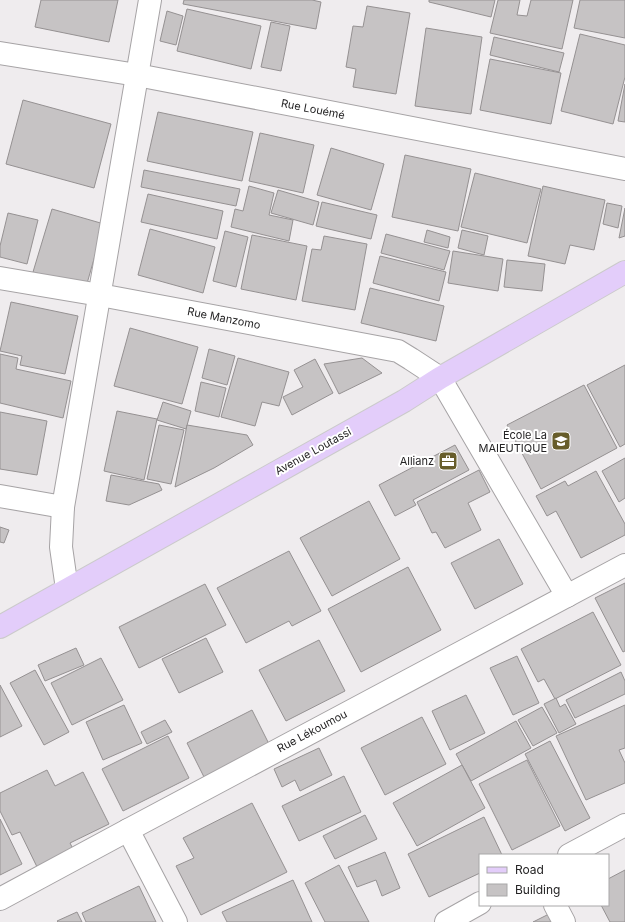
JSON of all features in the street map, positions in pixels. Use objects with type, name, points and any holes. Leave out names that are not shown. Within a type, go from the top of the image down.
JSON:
[{"type":"main road","name":"Avenue Loutassi","points":[[0,627],[404,401],[440,378],[625,272]]},
{"type":"street","points":[[67,589],[61,547],[62,507],[150,0]]},
{"type":"street","name":"Rue Louémé","points":[[0,53],[137,75],[625,169]]},
{"type":"street","name":"Rue Manzomo","points":[[0,278],[100,295],[398,351],[440,378]]},
{"type":"street","points":[[440,378],[567,596]]},
{"type":"street","points":[[0,496],[62,507]]},
{"type":"street","name":"Rue Lékoumou","points":[[0,899],[625,565]]},
{"type":"street","points":[[571,854],[625,825]]},
{"type":"street","points":[[128,830],[176,922]]},
{"type":"street","points":[[446,922],[479,905]]},
{"type":"street","points":[[556,906],[564,922]]},
{"type":"building","points":[[41,0],[118,0],[109,42],[35,27]]},
{"type":"building","points":[[184,0],[312,0],[321,2],[316,29],[183,4]]},
{"type":"building","points":[[429,0],[495,0],[491,17],[429,2]]},
{"type":"building","points":[[498,0],[520,0],[517,15],[527,16],[531,0],[573,0],[562,49],[490,33]]},
{"type":"building","points":[[580,0],[625,0],[625,38],[574,28]]},
{"type":"building","points":[[367,6],[410,13],[396,94],[353,87],[356,69],[346,67],[353,26],[363,27]]},
{"type":"building","points":[[187,9],[261,26],[251,69],[177,51]]},
{"type":"building","points":[[167,11],[183,16],[176,45],[160,41]]},
{"type":"building","points":[[271,22],[290,26],[281,71],[261,67]]},
{"type":"building","points":[[426,28],[482,37],[471,114],[415,106]]},
{"type":"building","points":[[580,34],[625,45],[625,77],[613,124],[561,111]]},
{"type":"building","points":[[494,37],[564,53],[559,72],[490,55]]},
{"type":"building","points":[[490,59],[561,73],[551,124],[480,110]]},
{"type":"building","points":[[625,84],[625,122],[618,121]]},
{"type":"building","points":[[23,100],[111,124],[94,188],[6,164]]},
{"type":"building","points":[[158,112],[253,132],[242,181],[147,161]]},
{"type":"building","points":[[260,133],[314,145],[303,193],[249,181]]},
{"type":"building","points":[[331,148],[384,164],[371,210],[317,195]]},
{"type":"building","points":[[405,155],[471,169],[458,231],[392,217]]},
{"type":"building","points":[[144,170],[240,189],[236,206],[141,187]]},
{"type":"building","points":[[475,173],[541,189],[527,243],[461,227]]},
{"type":"building","points":[[249,186],[274,193],[269,215],[293,220],[289,241],[231,227],[235,209],[243,211]]},
{"type":"building","points":[[543,186],[605,200],[594,250],[570,245],[565,264],[528,256]]},
{"type":"building","points":[[278,190],[319,202],[313,225],[271,213]]},
{"type":"building","points":[[148,194],[223,211],[217,239],[141,222]]},
{"type":"building","points":[[322,202],[377,215],[371,239],[316,226]]},
{"type":"building","points":[[607,203],[622,206],[618,228],[603,224]]},
{"type":"building","points":[[625,208],[625,236],[619,238]]},
{"type":"building","points":[[52,209],[104,224],[86,287],[33,272]]},
{"type":"building","points":[[8,213],[38,220],[27,264],[0,257],[0,246]]},
{"type":"building","points":[[150,229],[215,247],[203,293],[138,275]]},
{"type":"building","points":[[427,230],[450,237],[448,248],[424,242]]},
{"type":"building","points":[[462,230],[488,236],[484,255],[458,248]]},
{"type":"building","points":[[225,231],[248,237],[236,287],[213,281]]},
{"type":"building","points":[[386,234],[450,251],[444,270],[381,253]]},
{"type":"building","points":[[252,235],[307,246],[296,300],[241,289]]},
{"type":"building","points":[[324,236],[367,244],[355,310],[302,301],[312,249],[321,250]]},
{"type":"building","points":[[453,251],[503,259],[498,291],[448,283]]},
{"type":"building","points":[[380,256],[446,272],[439,301],[373,283]]},
{"type":"building","points":[[507,260],[545,264],[542,291],[504,287]]},
{"type":"building","points":[[370,288],[444,306],[436,341],[361,323]]},
{"type":"building","points":[[11,302],[78,316],[65,374],[20,365],[22,356],[0,351]]},
{"type":"building","points":[[130,328],[198,347],[182,404],[114,386]]},
{"type":"building","points":[[209,349],[235,356],[227,385],[202,378]]},
{"type":"building","points":[[0,354],[18,358],[16,369],[71,381],[63,418],[0,403]]},
{"type":"building","points":[[238,358],[289,372],[279,406],[262,402],[255,426],[221,417]]},
{"type":"building","points":[[362,358],[382,373],[339,394],[324,364]]},
{"type":"building","points":[[315,359],[333,393],[292,415],[283,397],[303,387],[294,370]]},
{"type":"building","points":[[625,365],[625,444],[620,447],[587,385]]},
{"type":"building","points":[[201,382],[226,388],[219,417],[195,411]]},
{"type":"building","points":[[584,385],[617,448],[541,489],[507,425]]},
{"type":"building","points":[[163,402],[191,411],[186,429],[157,420]]},
{"type":"building","points":[[117,411],[157,419],[144,480],[104,471]]},
{"type":"building","points":[[0,412],[47,421],[37,475],[0,469]]},
{"type":"building","points":[[159,425],[184,430],[171,484],[147,479]]},
{"type":"building","points":[[187,425],[247,435],[253,445],[214,468],[175,487]]},
{"type":"building","points":[[455,445],[469,470],[413,500],[416,505],[395,516],[379,485]]},
{"type":"building","points":[[625,458],[625,498],[619,502],[602,471]]},
{"type":"building","points":[[479,470],[490,492],[468,503],[481,530],[445,548],[436,532],[432,533],[417,502]]},
{"type":"building","points":[[596,471],[625,524],[625,535],[581,558],[556,511],[547,516],[536,496],[565,481],[568,486]]},
{"type":"building","points":[[111,475],[159,484],[162,490],[129,505],[106,501]]},
{"type":"building","points":[[369,501],[400,559],[332,596],[300,538]]},
{"type":"building","points":[[0,527],[9,530],[4,543],[0,542]]},
{"type":"building","points":[[499,539],[523,584],[475,609],[451,563]]},
{"type":"building","points":[[289,551],[321,611],[292,626],[289,621],[246,643],[217,588]]},
{"type":"building","points":[[408,567],[441,630],[361,672],[328,609]]},
{"type":"building","points":[[625,583],[625,651],[623,652],[595,598]]},
{"type":"building","points":[[205,584],[226,625],[139,668],[119,627]]},
{"type":"building","points":[[593,612],[621,665],[555,699],[544,679],[538,682],[521,649]]},
{"type":"building","points":[[206,638],[223,672],[179,693],[162,659]]},
{"type":"building","points":[[319,640],[345,691],[286,721],[259,670]]},
{"type":"building","points":[[76,648],[84,665],[45,681],[38,665]]},
{"type":"building","points":[[517,656],[539,703],[513,715],[490,668]]},
{"type":"building","points":[[101,658],[123,700],[72,725],[51,683]]},
{"type":"building","points":[[35,670],[69,732],[44,745],[10,683]]},
{"type":"building","points":[[621,672],[625,681],[625,694],[575,718],[566,700]]},
{"type":"building","points":[[0,685],[22,726],[0,737]]},
{"type":"building","points":[[466,695],[485,733],[450,750],[432,711]]},
{"type":"building","points":[[556,698],[560,707],[565,704],[576,724],[559,733],[544,704]]},
{"type":"building","points":[[124,705],[142,743],[103,760],[86,722]]},
{"type":"building","points":[[625,705],[625,748],[619,750],[625,763],[625,783],[586,800],[556,736]]},
{"type":"building","points":[[542,707],[557,733],[533,746],[518,720]]},
{"type":"building","points":[[252,710],[271,748],[206,781],[187,743]]},
{"type":"building","points":[[422,717],[446,764],[385,795],[361,748]]},
{"type":"building","points":[[165,720],[172,732],[147,744],[141,732]]},
{"type":"building","points":[[516,721],[531,748],[471,781],[456,754]]},
{"type":"building","points":[[168,736],[189,778],[123,811],[102,769]]},
{"type":"building","points":[[550,741],[590,818],[565,831],[525,754]]},
{"type":"building","points":[[319,748],[332,775],[300,791],[295,780],[282,787],[274,769]]},
{"type":"building","points":[[527,760],[560,826],[512,850],[479,784]]},
{"type":"building","points":[[462,765],[485,808],[417,846],[393,803]]},
{"type":"building","points":[[47,770],[55,786],[83,772],[109,824],[70,843],[75,853],[39,871],[20,832],[12,835],[0,811],[0,793]]},
{"type":"building","points":[[344,776],[361,812],[299,841],[282,806]]},
{"type":"building","points":[[252,803],[287,872],[201,915],[176,866],[194,858],[183,838]]},
{"type":"building","points":[[365,815],[377,839],[335,859],[323,836]]},
{"type":"building","points":[[484,817],[502,854],[479,854],[479,873],[429,897],[408,854]]},
{"type":"building","points":[[0,819],[22,864],[0,875]]},
{"type":"building","points":[[385,852],[400,888],[382,896],[376,880],[357,887],[348,867]]},
{"type":"building","points":[[339,865],[369,922],[325,922],[305,883]]},
{"type":"building","points":[[625,870],[625,922],[610,922],[602,906],[609,906],[609,878]]},
{"type":"building","points":[[293,880],[312,922],[227,922],[222,912]]},
{"type":"building","points":[[139,886],[156,922],[86,922],[82,913]]},
{"type":"building","points":[[77,912],[82,922],[57,921]]},
{"type":"building","points":[[549,914],[553,922],[533,922]]},
{"type":"place","name":"École La MAIEUTIQUE","points":[[561,441]]},
{"type":"place","name":"Allianz","points":[[448,461]]}]
